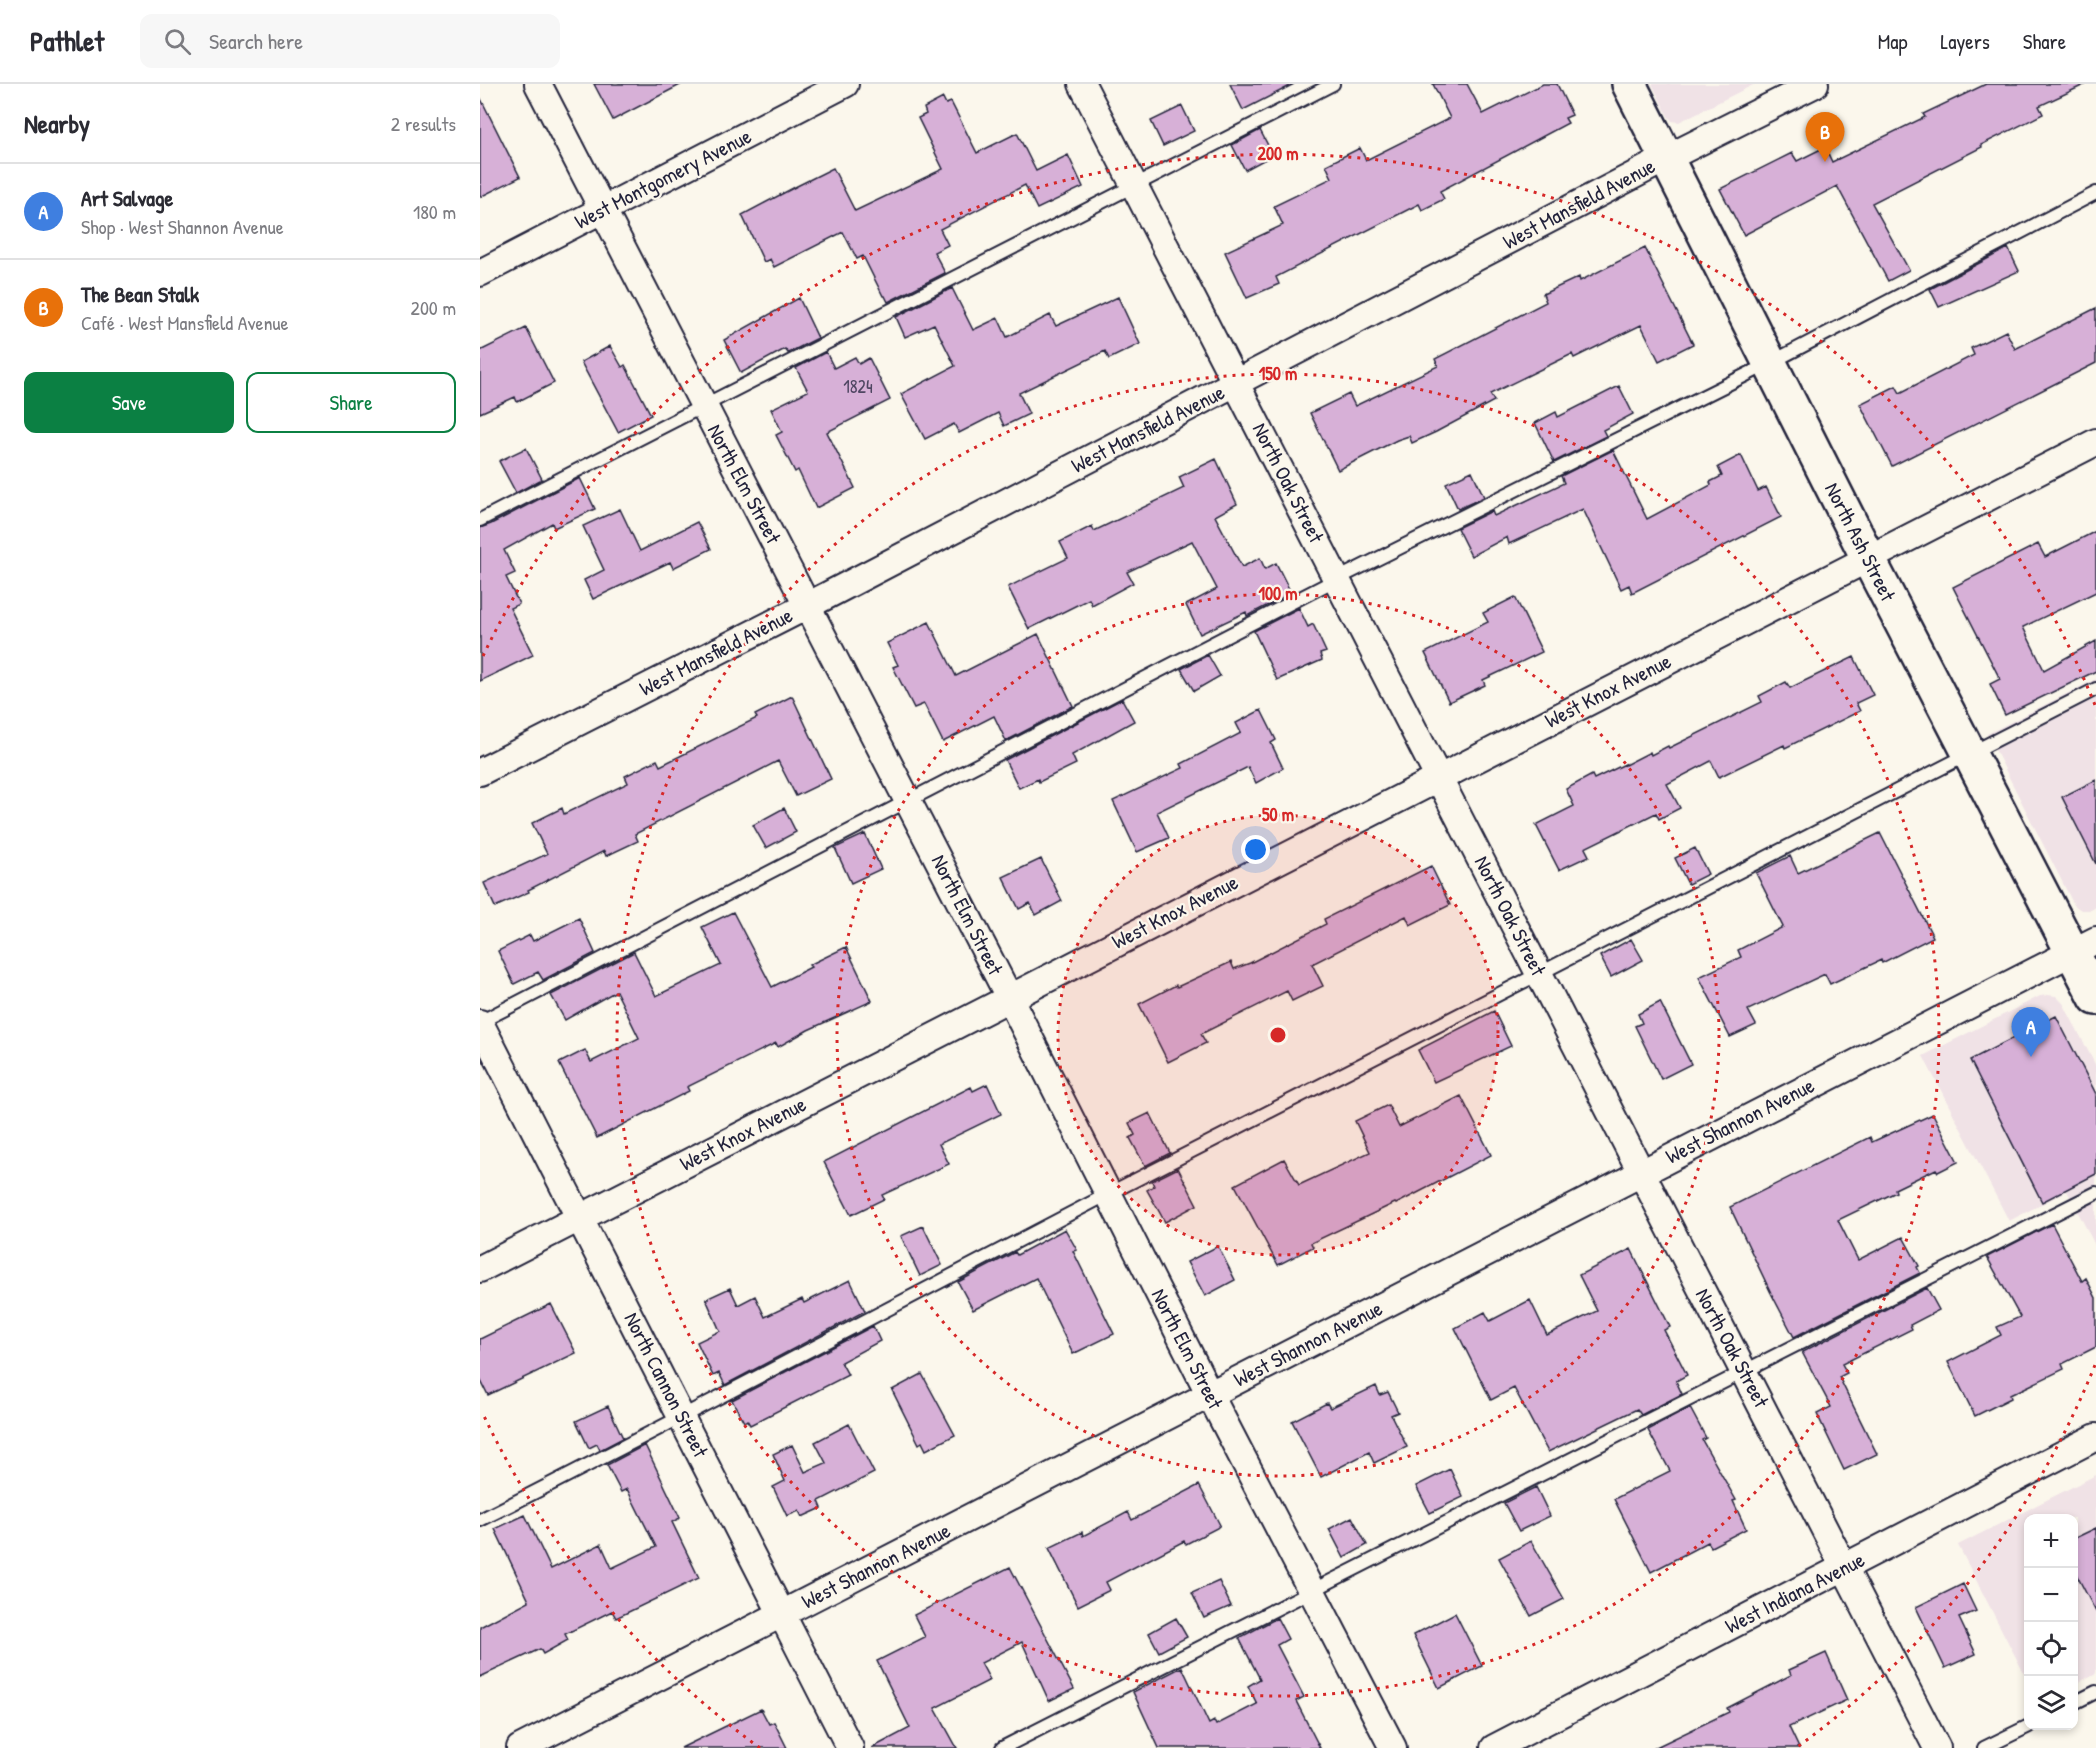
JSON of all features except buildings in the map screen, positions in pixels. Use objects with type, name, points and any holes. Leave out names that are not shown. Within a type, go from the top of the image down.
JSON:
[{"type":"main road","name":"North Ash Street","points":[[1629,84],[1969,754],[2084,946],[2096,998]]},
{"type":"street","name":"North Elm Street","points":[[538,84],[1393,1748]]},
{"type":"street","name":"West Montgomery Avenue","points":[[480,273],[845,84]]},
{"type":"street","name":"North Oak Street","points":[[1082,84],[1937,1748]]},
{"type":"street","name":"West Mansfield Avenue","points":[[480,772],[807,606],[1667,158],[1815,84]]},
{"type":"street","name":"West Knox Avenue","points":[[480,1269],[2096,442]]},
{"type":"street","name":"West Shannon Avenue","points":[[520,1748],[2084,946]]},
{"type":"street","name":"North Cannon Street","points":[[480,1023],[850,1748]]},
{"type":"street","name":"West Indiana Avenue","points":[[1494,1748],[2096,1437]]},
{"type":"lane","points":[[480,520],[1333,84]]},
{"type":"lane","points":[[480,1023],[1337,579],[1770,363],[2096,193]]},
{"type":"lane","points":[[480,1520],[683,1417],[1108,1194],[2096,689]]},
{"type":"lane","points":[[1002,1748],[1312,1593],[1743,1371],[2096,1193]]},
{"type":"lane","points":[[2078,1701],[2096,1692]]},
{"type":"lane","points":[[1984,1748],[2024,1728]]},
{"type":"shaded area","points":[[1652,84],[1755,84],[1679,122],[1672,121],[1668,116]]},
{"type":"shaded area","points":[[2096,679],[2096,907],[2091,910],[2081,910],[2074,905],[1987,734]]},
{"type":"shaded area","points":[[2040,996],[2056,996],[2063,1003],[2096,1066],[2096,1247],[2067,1191],[2009,1221],[1923,1056]]},
{"type":"shaded area","points":[[2096,1475],[2096,1673],[2078,1683],[2078,1514],[2024,1514],[2024,1673],[1958,1545]]},
{"type":"place","name":"The Bean Stalk","points":[[1825,162]]},
{"type":"place","name":"Art Salvage","points":[[2031,1057]]}]
